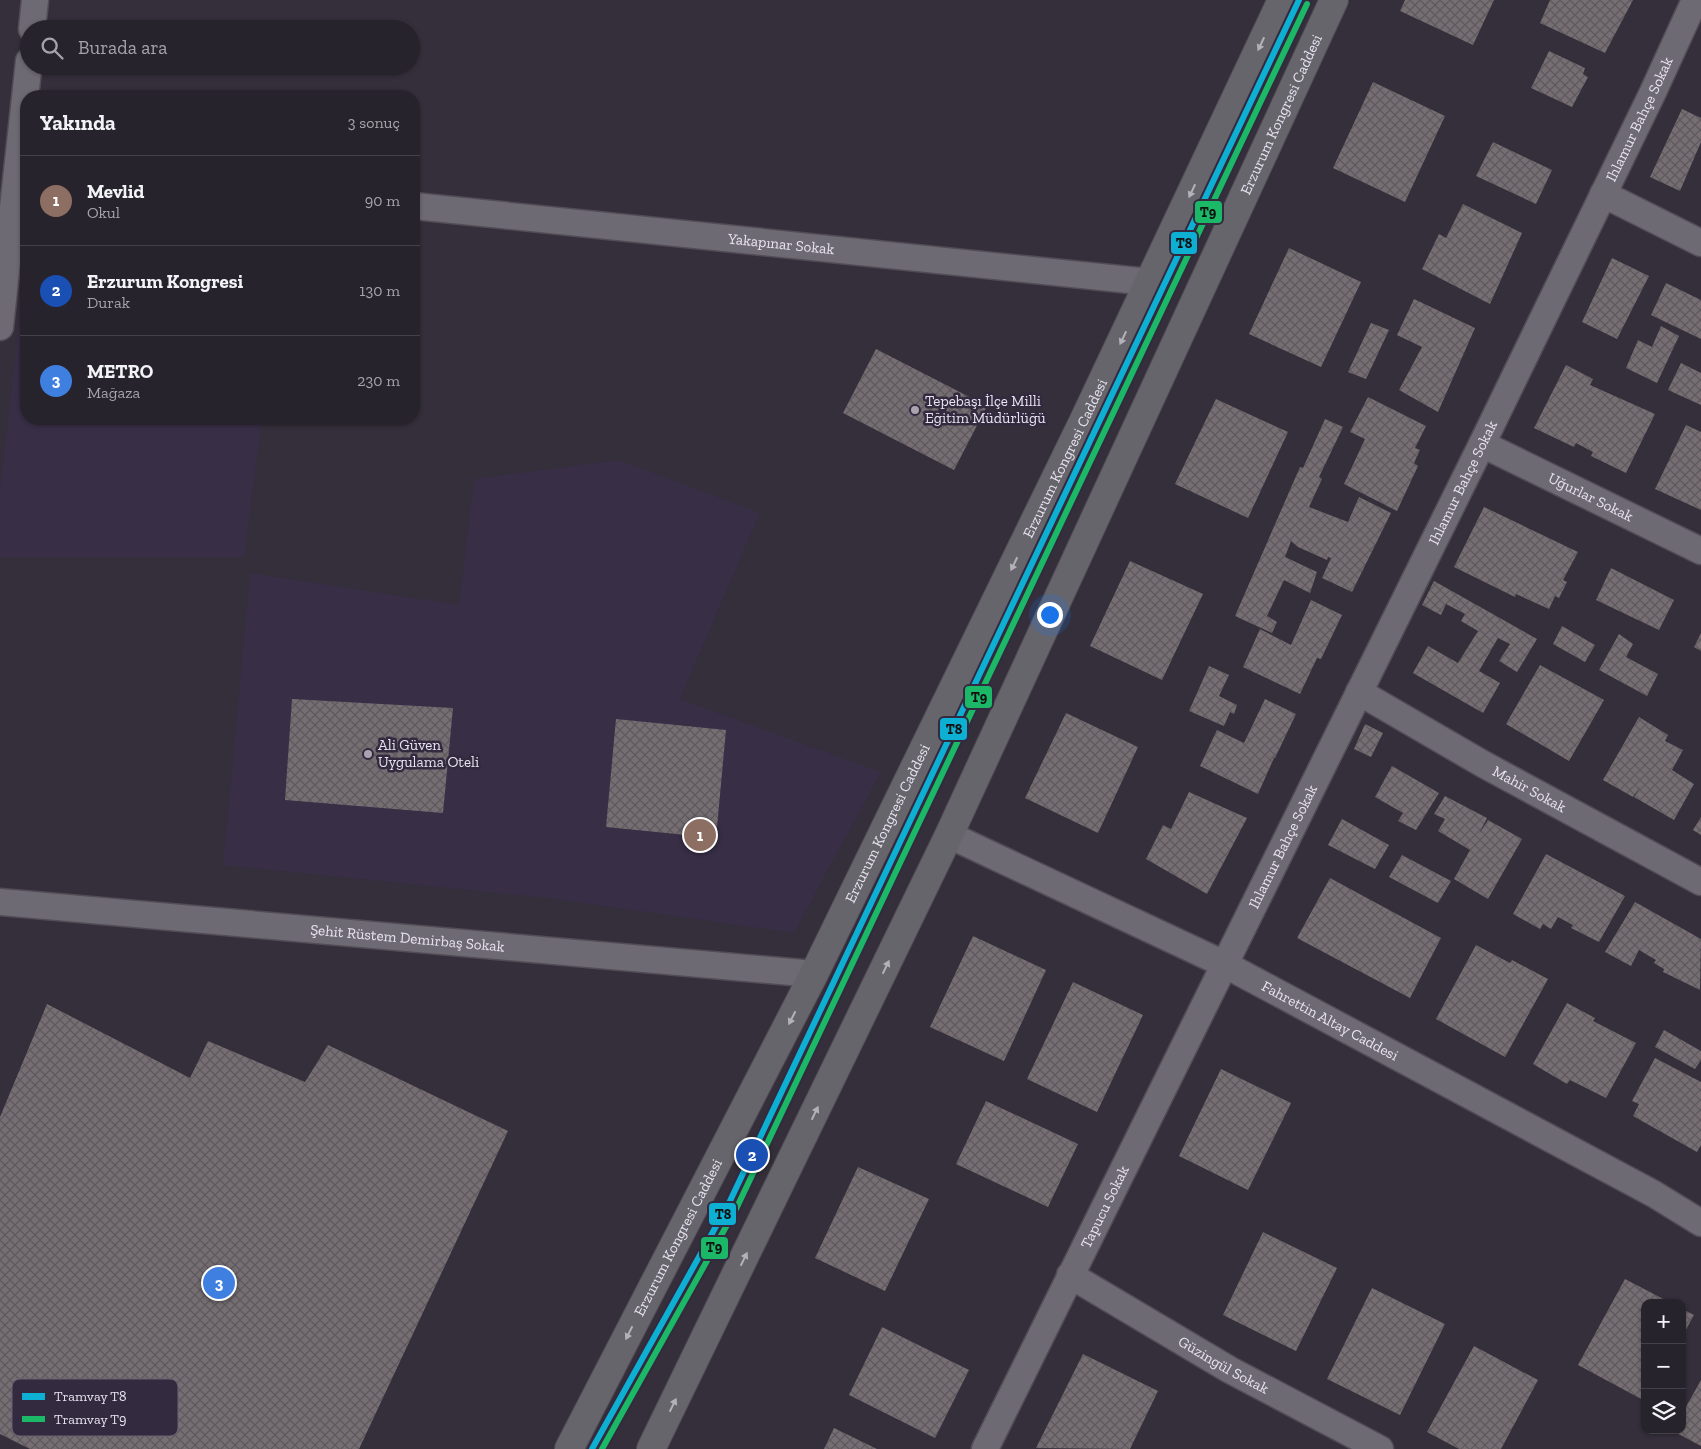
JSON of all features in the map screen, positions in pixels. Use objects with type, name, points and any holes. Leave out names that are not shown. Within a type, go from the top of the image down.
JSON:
[{"type":"main road","name":"Erzurum Kongresi Caddesi","points":[[570,1449],[814,974],[1080,429],[1282,0]]},
{"type":"main road","name":"Erzurum Kongresi Caddesi","points":[[651,1449],[949,835],[1334,0]]},
{"type":"street","points":[[33,20],[34,0]]},
{"type":"street","name":"Ihlamur Bahçe Sokak","points":[[1224,964],[1482,444],[1695,0]]},
{"type":"street","points":[[27,90],[28,75]]},
{"type":"street","points":[[0,327],[20,181]]},
{"type":"street","points":[[1603,194],[1701,244]]},
{"type":"street","name":"Yakapınar Sokak","points":[[420,207],[1149,282]]},
{"type":"street","name":"Uğurlar Sokak","points":[[1482,444],[1701,551]]},
{"type":"street","name":"Mahir Sokak","points":[[1359,692],[1483,764],[1701,882]]},
{"type":"street","name":"Fahrettin Altay Caddesi","points":[[949,835],[1224,964],[1654,1194],[1701,1224]]},
{"type":"street","name":"Şehit Rüstem Demirbaş Sokak","points":[[0,902],[814,974]]},
{"type":"street","name":"Tapucu Sokak","points":[[985,1449],[1224,964]]},
{"type":"street","name":"Güzingül Sokak","points":[[1070,1275],[1230,1370],[1380,1449]]},
{"type":"shaded area","points":[[20,317],[20,425],[261,425],[244,557],[0,557],[0,489]]},
{"type":"shaded area","points":[[619,460],[760,513],[680,699],[881,772],[794,933],[548,898],[223,865],[250,573],[459,605],[474,479]]},
{"type":"building","points":[[1405,0],[1494,0],[1473,45],[1400,11]]},
{"type":"building","points":[[1550,0],[1633,0],[1605,53],[1540,23]]},
{"type":"building","points":[[1549,51],[1585,68],[1583,74],[1588,77],[1572,107],[1531,88]]},
{"type":"building","points":[[1373,82],[1445,116],[1405,202],[1333,168]]},
{"type":"building","points":[[1682,109],[1701,118],[1701,142],[1680,191],[1650,177]]},
{"type":"building","points":[[1493,142],[1552,170],[1536,204],[1476,176]]},
{"type":"building","points":[[1463,204],[1522,233],[1490,304],[1422,269],[1439,234],[1446,238]]},
{"type":"building","points":[[1289,248],[1361,282],[1321,367],[1249,334]]},
{"type":"building","points":[[1612,258],[1649,276],[1617,339],[1582,322]]},
{"type":"building","points":[[1666,283],[1701,300],[1701,339],[1651,315]]},
{"type":"building","points":[[1414,299],[1475,328],[1438,412],[1399,390],[1422,347],[1397,335]]},
{"type":"building","points":[[1371,323],[1389,330],[1366,379],[1348,372]]},
{"type":"building","points":[[1661,326],[1679,336],[1657,383],[1626,368],[1638,340],[1652,347]]},
{"type":"building","name":"Tepebaşı İlçe Milli Eğitim Müdürlüğü","points":[[876,349],[987,406],[954,470],[843,413]]},
{"type":"building","points":[[1681,363],[1701,373],[1701,405],[1668,390]]},
{"type":"building","points":[[1566,365],[1593,379],[1590,385],[1655,414],[1626,473],[1591,456],[1593,452],[1576,443],[1574,447],[1534,428]]},
{"type":"building","points":[[1368,397],[1426,426],[1415,448],[1420,450],[1414,463],[1418,466],[1397,511],[1344,484],[1365,439],[1350,432]]},
{"type":"building","points":[[1216,399],[1288,432],[1248,518],[1175,484]]},
{"type":"building","points":[[1325,419],[1343,427],[1319,477],[1322,479],[1309,507],[1348,522],[1359,497],[1391,513],[1352,592],[1322,578],[1331,558],[1328,557],[1327,560],[1298,547],[1291,541],[1285,557],[1317,572],[1310,593],[1284,580],[1267,616],[1277,622],[1272,633],[1235,616],[1300,467],[1303,468]]},
{"type":"building","points":[[1686,425],[1701,432],[1701,510],[1655,489]]},
{"type":"building","points":[[1484,507],[1578,552],[1563,580],[1567,582],[1559,598],[1555,596],[1549,609],[1516,594],[1515,597],[1454,567]]},
{"type":"building","points":[[1130,561],[1203,594],[1162,680],[1090,646]]},
{"type":"building","points":[[1611,568],[1674,600],[1659,630],[1596,600]]},
{"type":"building","points":[[1434,581],[1537,639],[1517,672],[1499,661],[1510,644],[1498,638],[1479,671],[1500,683],[1483,713],[1413,673],[1428,646],[1458,663],[1478,631],[1461,621],[1465,614],[1446,604],[1441,615],[1422,605]]},
{"type":"building","points":[[1311,600],[1342,615],[1321,659],[1317,658],[1300,694],[1243,667],[1260,629],[1291,645]]},
{"type":"building","points":[[1562,626],[1595,645],[1585,662],[1553,644]]},
{"type":"building","points":[[1701,633],[1701,651],[1694,647]]},
{"type":"building","points":[[1619,634],[1633,644],[1626,657],[1658,674],[1647,696],[1599,670]]},
{"type":"building","points":[[1540,665],[1604,700],[1569,761],[1506,724]]},
{"type":"building","points":[[1209,666],[1229,675],[1219,696],[1237,705],[1234,714],[1230,712],[1224,726],[1189,711]]},
{"type":"building","name":"Ali Güven Uygulama Oteli","points":[[292,699],[453,708],[443,813],[285,800]]},
{"type":"building","points":[[1265,699],[1296,714],[1275,758],[1267,755],[1274,758],[1258,794],[1200,766],[1217,730],[1244,743]]},
{"type":"building","points":[[1066,713],[1138,747],[1098,833],[1025,798]]},
{"type":"building","points":[[1639,717],[1668,735],[1665,741],[1683,750],[1672,770],[1694,784],[1674,820],[1634,797],[1641,785],[1633,797],[1603,780]]},
{"type":"building","points":[[616,719],[726,730],[716,838],[606,827]]},
{"type":"building","points":[[1365,724],[1383,733],[1371,757],[1354,749]]},
{"type":"building","points":[[1392,766],[1439,793],[1416,830],[1398,821],[1403,813],[1375,797]]},
{"type":"building","points":[[1189,792],[1247,818],[1207,894],[1146,859],[1163,825],[1171,829]]},
{"type":"building","points":[[1445,796],[1487,818],[1479,834],[1488,820],[1522,839],[1488,899],[1454,879],[1470,850],[1438,831],[1445,819],[1434,814]]},
{"type":"building","points":[[1701,817],[1701,835],[1693,830]]},
{"type":"building","points":[[1342,819],[1389,845],[1375,869],[1328,845]]},
{"type":"building","points":[[1546,854],[1625,896],[1599,942],[1571,928],[1573,925],[1558,917],[1551,929],[1543,924],[1540,929],[1513,914]]},
{"type":"building","points":[[1402,855],[1451,881],[1438,903],[1389,877]]},
{"type":"building","points":[[1330,878],[1441,938],[1410,998],[1297,938]]},
{"type":"building","points":[[1635,902],[1701,939],[1700,990],[1663,972],[1664,969],[1654,963],[1656,960],[1639,950],[1631,966],[1605,952]]},
{"type":"building","points":[[973,936],[1046,970],[1004,1061],[930,1027]]},
{"type":"building","points":[[1476,945],[1510,963],[1512,960],[1548,979],[1505,1057],[1436,1019]]},
{"type":"building","points":[[1073,982],[1143,1015],[1097,1112],[1027,1079]]},
{"type":"building","points":[[1567,1003],[1595,1018],[1593,1021],[1636,1043],[1606,1098],[1570,1080],[1567,1084],[1533,1064]]},
{"type":"building","points":[[47,1004],[190,1078],[208,1041],[305,1082],[328,1045],[508,1131],[359,1449],[30,1449],[0,1434],[0,1117]]},
{"type":"building","points":[[1664,1030],[1701,1051],[1701,1060],[1695,1069],[1655,1047]]},
{"type":"building","points":[[1655,1058],[1701,1082],[1701,1145],[1697,1152],[1633,1116],[1639,1104],[1632,1101]]},
{"type":"building","points":[[1221,1069],[1291,1103],[1248,1190],[1179,1156]]},
{"type":"building","points":[[986,1101],[1078,1144],[1048,1207],[956,1164]]},
{"type":"building","points":[[858,1167],[929,1199],[885,1291],[815,1258]]},
{"type":"building","points":[[1263,1232],[1337,1268],[1296,1351],[1223,1315]]},
{"type":"building","points":[[1625,1279],[1663,1299],[1641,1299],[1641,1399],[1578,1365]]},
{"type":"building","points":[[1372,1288],[1445,1324],[1400,1415],[1327,1379]]},
{"type":"building","points":[[1686,1311],[1694,1315],[1686,1330]]},
{"type":"building","points":[[882,1327],[969,1370],[935,1438],[849,1395]]},
{"type":"building","points":[[1474,1346],[1538,1380],[1501,1449],[1459,1449],[1427,1432]]},
{"type":"building","points":[[1083,1354],[1158,1391],[1130,1449],[1036,1448]]},
{"type":"building","points":[[1701,1380],[1701,1446],[1678,1434],[1686,1434],[1686,1407]]},
{"type":"building","points":[[834,1428],[877,1449],[824,1449]]},
{"type":"tram line","name":"T8","points":[[592,1449],[729,1203],[1299,0]]},
{"type":"tram line","name":"T9","points":[[602,1449],[737,1207],[1307,4]]},
{"type":"place","name":"Tepebaşı İlçe Milli Eğitim Müdürlüğü","points":[[915,410]]},
{"type":"place","name":"Ali Güven Uygulama Oteli","points":[[368,754]]},
{"type":"place","name":"Mevlid","points":[[700,835]]},
{"type":"place","name":"Erzurum Kongresi","points":[[752,1155]]},
{"type":"place","name":"METRO","points":[[219,1283]]}]
